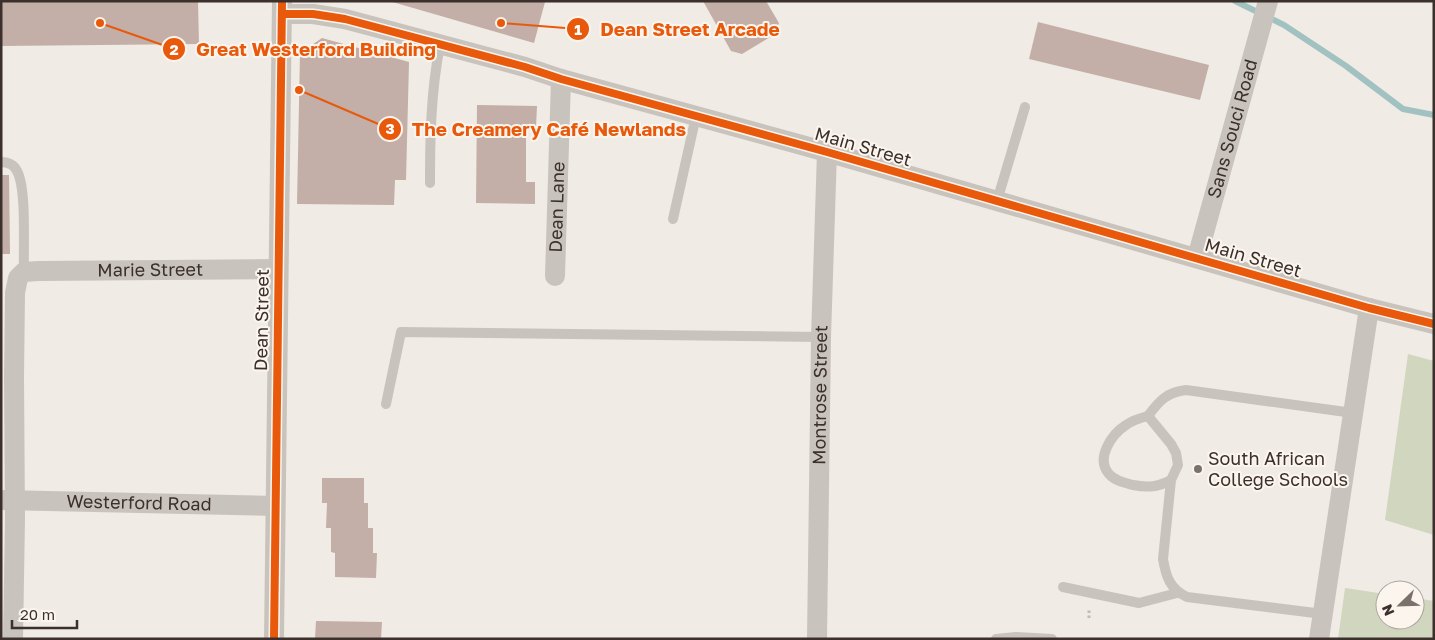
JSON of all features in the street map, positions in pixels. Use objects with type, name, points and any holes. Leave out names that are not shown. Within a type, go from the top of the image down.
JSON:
[{"type":"street","name":"Sans Souci Road","points":[[1197,258],[1268,1]]},
{"type":"street","name":"Main Street","points":[[282,8],[345,19],[525,67],[561,79],[826,152],[1369,308],[1434,324]]},
{"type":"street","name":"Dean Street","points":[[274,639],[282,8]]},
{"type":"street","name":"Dean Lane","points":[[555,276],[561,79]]},
{"type":"street","name":"Montrose Street","points":[[817,639],[821,337],[826,152]]},
{"type":"street","name":"Marie Street","points":[[24,272],[278,269]]},
{"type":"street","points":[[13,639],[8,500],[14,377],[15,292],[18,278],[24,272]]},
{"type":"street","points":[[1319,639],[1369,308]]},
{"type":"street","name":"Westerford Road","points":[[8,500],[275,506]]},
{"type":"lane","points":[[430,184],[432,95],[440,44]]},
{"type":"lane","points":[[997,201],[1025,107]]},
{"type":"lane","points":[[673,219],[696,116]]},
{"type":"lane","points":[[1,162],[13,165],[18,172],[22,187],[24,272]]},
{"type":"lane","points":[[386,404],[401,332],[821,337]]},
{"type":"lane","points":[[1171,480],[1151,487],[1128,484],[1108,474],[1104,464],[1104,454],[1118,431],[1135,420],[1148,416],[1164,397],[1170,393],[1186,390],[1353,413]]},
{"type":"lane","points":[[1148,416],[1171,444],[1176,453],[1178,465],[1171,480],[1163,559],[1165,571],[1177,592],[1187,597],[1322,614]]},
{"type":"lane","points":[[1063,588],[1139,603],[1177,592]]},
{"type":"lane","points":[[996,639],[1016,637],[1052,639]]},
{"type":"green space","points":[[1408,354],[1434,361],[1434,535],[1385,520]]},
{"type":"green space","points":[[1345,588],[1375,592],[1375,630],[1425,630],[1425,600],[1434,601],[1434,639],[1338,639]]},
{"type":"building","points":[[1,1],[198,1],[199,44],[1,46]]},
{"type":"building","points":[[389,1],[545,1],[545,2],[534,43]]},
{"type":"building","points":[[703,1],[766,1],[779,23],[775,34],[742,54],[731,51]]},
{"type":"building","points":[[1038,22],[1209,65],[1200,100],[1029,59]]},
{"type":"building","points":[[322,38],[409,62],[406,180],[395,180],[394,205],[297,204],[300,53]]},
{"type":"building","points":[[477,105],[537,106],[536,128],[526,128],[526,182],[535,182],[535,204],[476,203]]},
{"type":"building","points":[[1,175],[9,175],[10,254],[1,254]]},
{"type":"building","points":[[322,478],[364,478],[364,503],[368,503],[368,528],[373,528],[373,553],[377,553],[376,578],[335,577],[335,553],[331,552],[331,528],[326,528],[327,503],[322,503]]},
{"type":"building","points":[[316,621],[382,622],[381,639],[315,639]]},
{"type":"waterway","points":[[1235,1],[1284,25],[1346,66],[1403,109],[1434,115]]},
{"type":"cycle path","points":[[274,639],[282,1]]},
{"type":"cycle path","points":[[282,14],[313,14],[345,19],[525,67],[561,79],[827,152],[1369,308],[1434,324]]},
{"type":"place","name":"Great Westerford Building","points":[[100,23]]},
{"type":"place","name":"Dean Street Arcade","points":[[501,23]]},
{"type":"place","name":"The Creamery Café Newlands","points":[[299,90]]},
{"type":"place","name":"South African College Schools","points":[[1198,469]]}]
